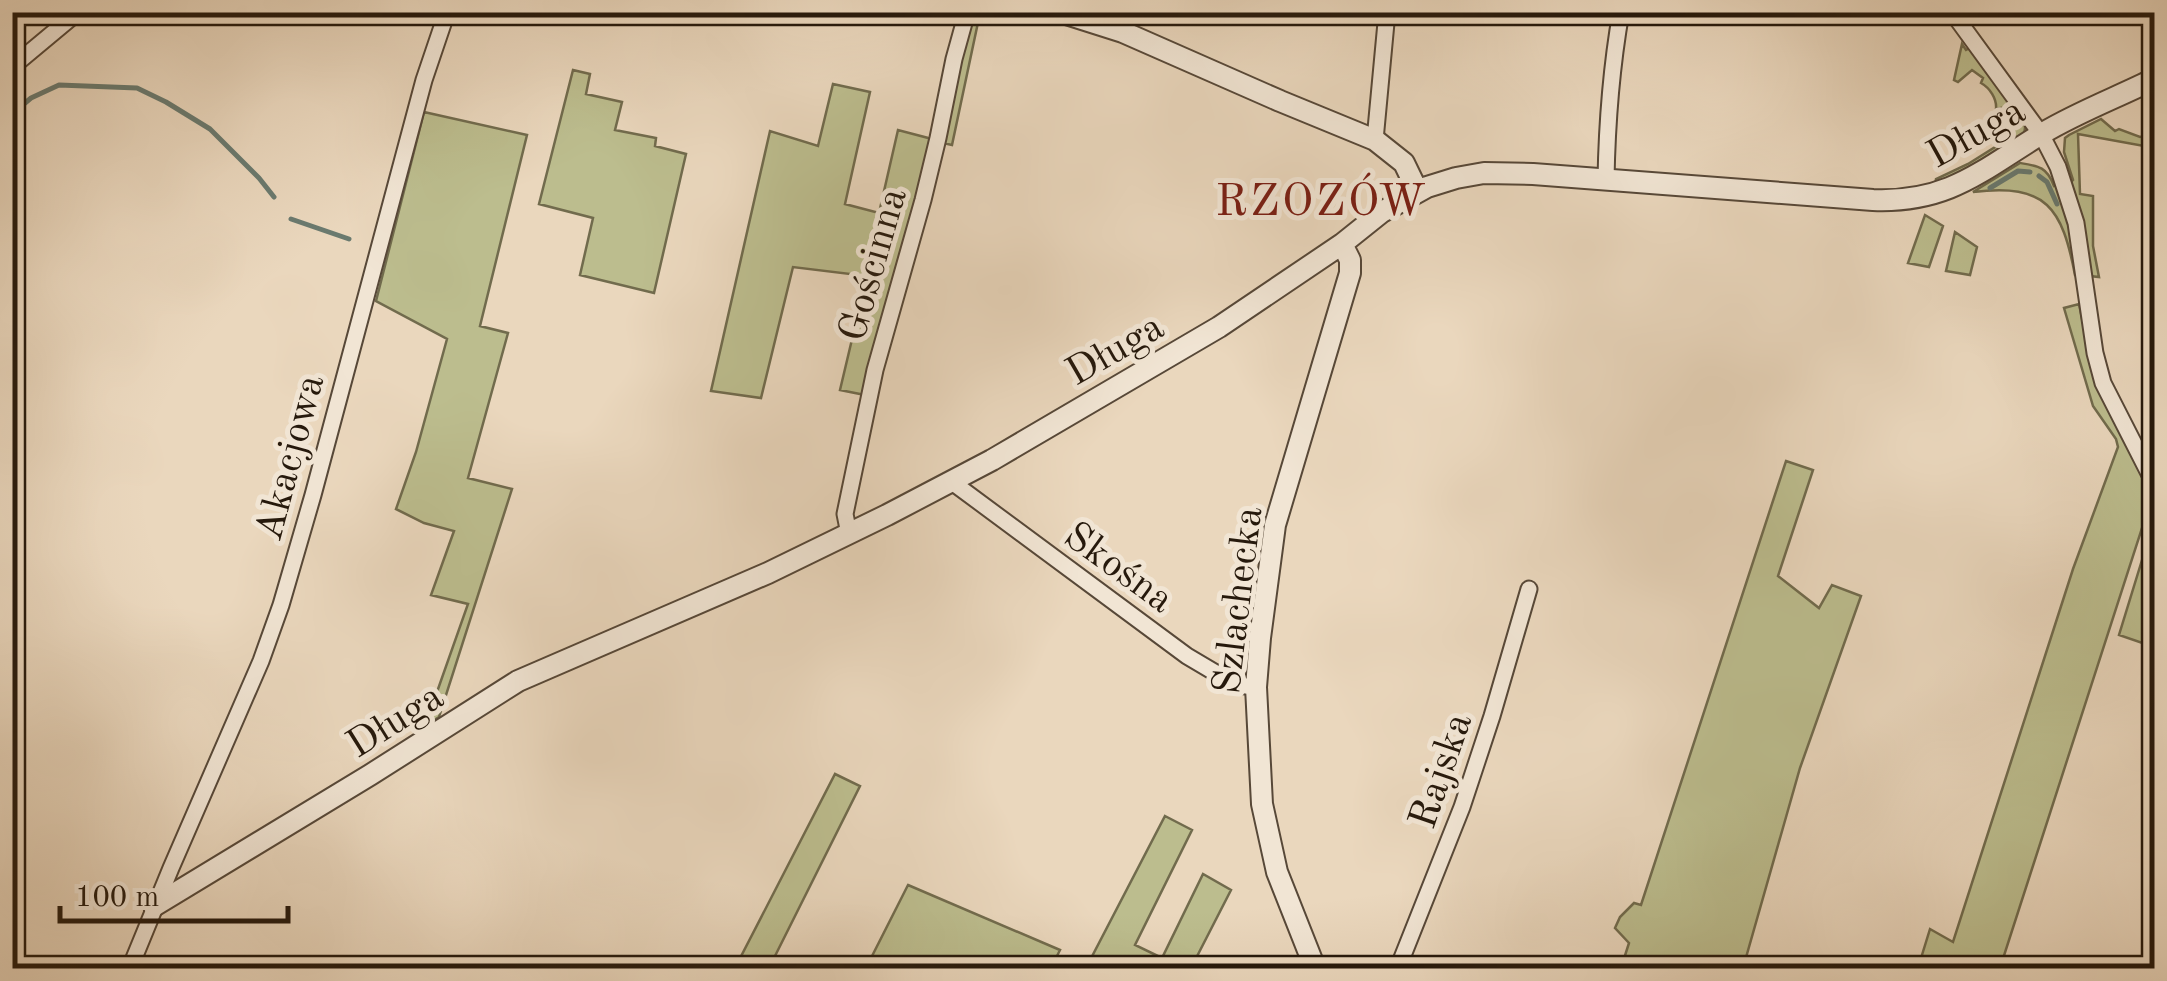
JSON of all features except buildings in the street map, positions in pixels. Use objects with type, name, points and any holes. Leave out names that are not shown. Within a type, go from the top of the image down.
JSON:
[{"type":"street","points":[[12,67],[78,12]]},
{"type":"street","name":"Akacjowa","points":[[130,968],[261,661],[280,605],[424,80],[447,12]]},
{"type":"street","name":"Gościnna","points":[[849,534],[845,514],[875,370],[927,184],[967,12]]},
{"type":"street","points":[[1060,12],[1124,32],[1374,140],[1404,163],[1418,192]]},
{"type":"street","points":[[1374,140],[1387,12]]},
{"type":"street","points":[[1606,180],[1607,114],[1621,12]]},
{"type":"street","points":[[1952,12],[2041,134],[2058,167],[2076,223],[2095,353],[2103,382],[2154,483]]},
{"type":"street","name":"Długa","points":[[154,906],[518,681],[768,573],[952,482],[1219,327],[1342,244],[1382,212],[1418,192],[1484,173],[1896,201],[1934,195],[1963,184],[2041,134],[2154,79]]},
{"type":"street","name":"Szlachecka","points":[[1315,968],[1277,872],[1262,804],[1256,687],[1276,526],[1350,273],[1350,260],[1342,244]]},
{"type":"street","name":"Skośna","points":[[952,482],[1187,656],[1236,685],[1256,687]]},
{"type":"street","name":"Rajska","points":[[1398,968],[1462,806],[1529,589]]},
{"type":"green space","points":[[972,13],[980,13],[952,145],[943,143]]},
{"type":"green space","points":[[1962,44],[1966,50],[1970,48],[2025,121],[2025,129],[2005,151],[1935,186],[1936,179],[2003,142],[2001,125],[2005,120],[2001,108],[1996,109],[1992,94],[1981,83],[1983,78],[1972,70],[1958,82],[1954,80]]},
{"type":"green space","points":[[573,70],[590,74],[586,94],[622,102],[615,130],[656,138],[655,146],[686,154],[654,293],[580,275],[593,218],[539,204]]},
{"type":"green space","points":[[833,84],[870,92],[845,204],[879,213],[898,130],[932,139],[865,395],[840,390],[867,276],[793,267],[761,398],[711,391],[770,131],[818,146]]},
{"type":"green space","points":[[424,112],[527,135],[480,326],[508,333],[468,478],[512,489],[439,717],[425,726],[468,604],[431,595],[454,531],[424,523],[396,509],[447,339],[376,301]]},
{"type":"green space","points":[[2101,119],[2115,131],[2140,137],[2154,134],[2154,143],[2144,146],[2078,134],[2080,194],[2093,196],[2093,246],[2099,277],[2090,276],[2070,183],[2073,180],[2064,152],[2065,138]]},
{"type":"green space","points":[[2020,163],[2042,168],[2054,186],[2058,185],[2068,211],[2080,275],[2075,275],[2064,232],[2047,205],[2018,192],[1973,192]]},
{"type":"green space","points":[[1925,215],[1943,226],[1929,267],[1908,263]]},
{"type":"green space","points":[[1955,232],[1977,247],[1970,275],[1946,271]]},
{"type":"green space","points":[[2079,304],[2094,376],[2153,494],[2000,968],[1918,968],[1930,929],[1953,942],[2073,569],[2118,447],[2093,406],[2064,308]]},
{"type":"green space","points":[[1786,461],[1813,470],[1778,576],[1819,608],[1832,585],[1861,596],[1800,768],[1743,968],[1621,968],[1629,943],[1615,928],[1634,903],[1641,905]]},
{"type":"green space","points":[[2154,521],[2154,647],[2119,635]]},
{"type":"green space","points":[[835,774],[860,786],[769,968],[735,968]]},
{"type":"green space","points":[[1165,816],[1192,830],[1135,945],[1162,958],[1203,874],[1231,890],[1191,968],[1086,968]]},
{"type":"green space","points":[[908,885],[1060,950],[1051,968],[866,968]]},
{"type":"waterway","points":[[12,114],[31,98],[59,85],[137,88],[210,129],[274,197]]},
{"type":"waterway","points":[[1990,188],[2018,171],[2030,172]]},
{"type":"waterway","points":[[2039,176],[2047,182],[2057,204]]},
{"type":"waterway","points":[[291,219],[349,239]]},
{"type":"district","name":"RZOZÓW","points":[[1322,199]]}]
